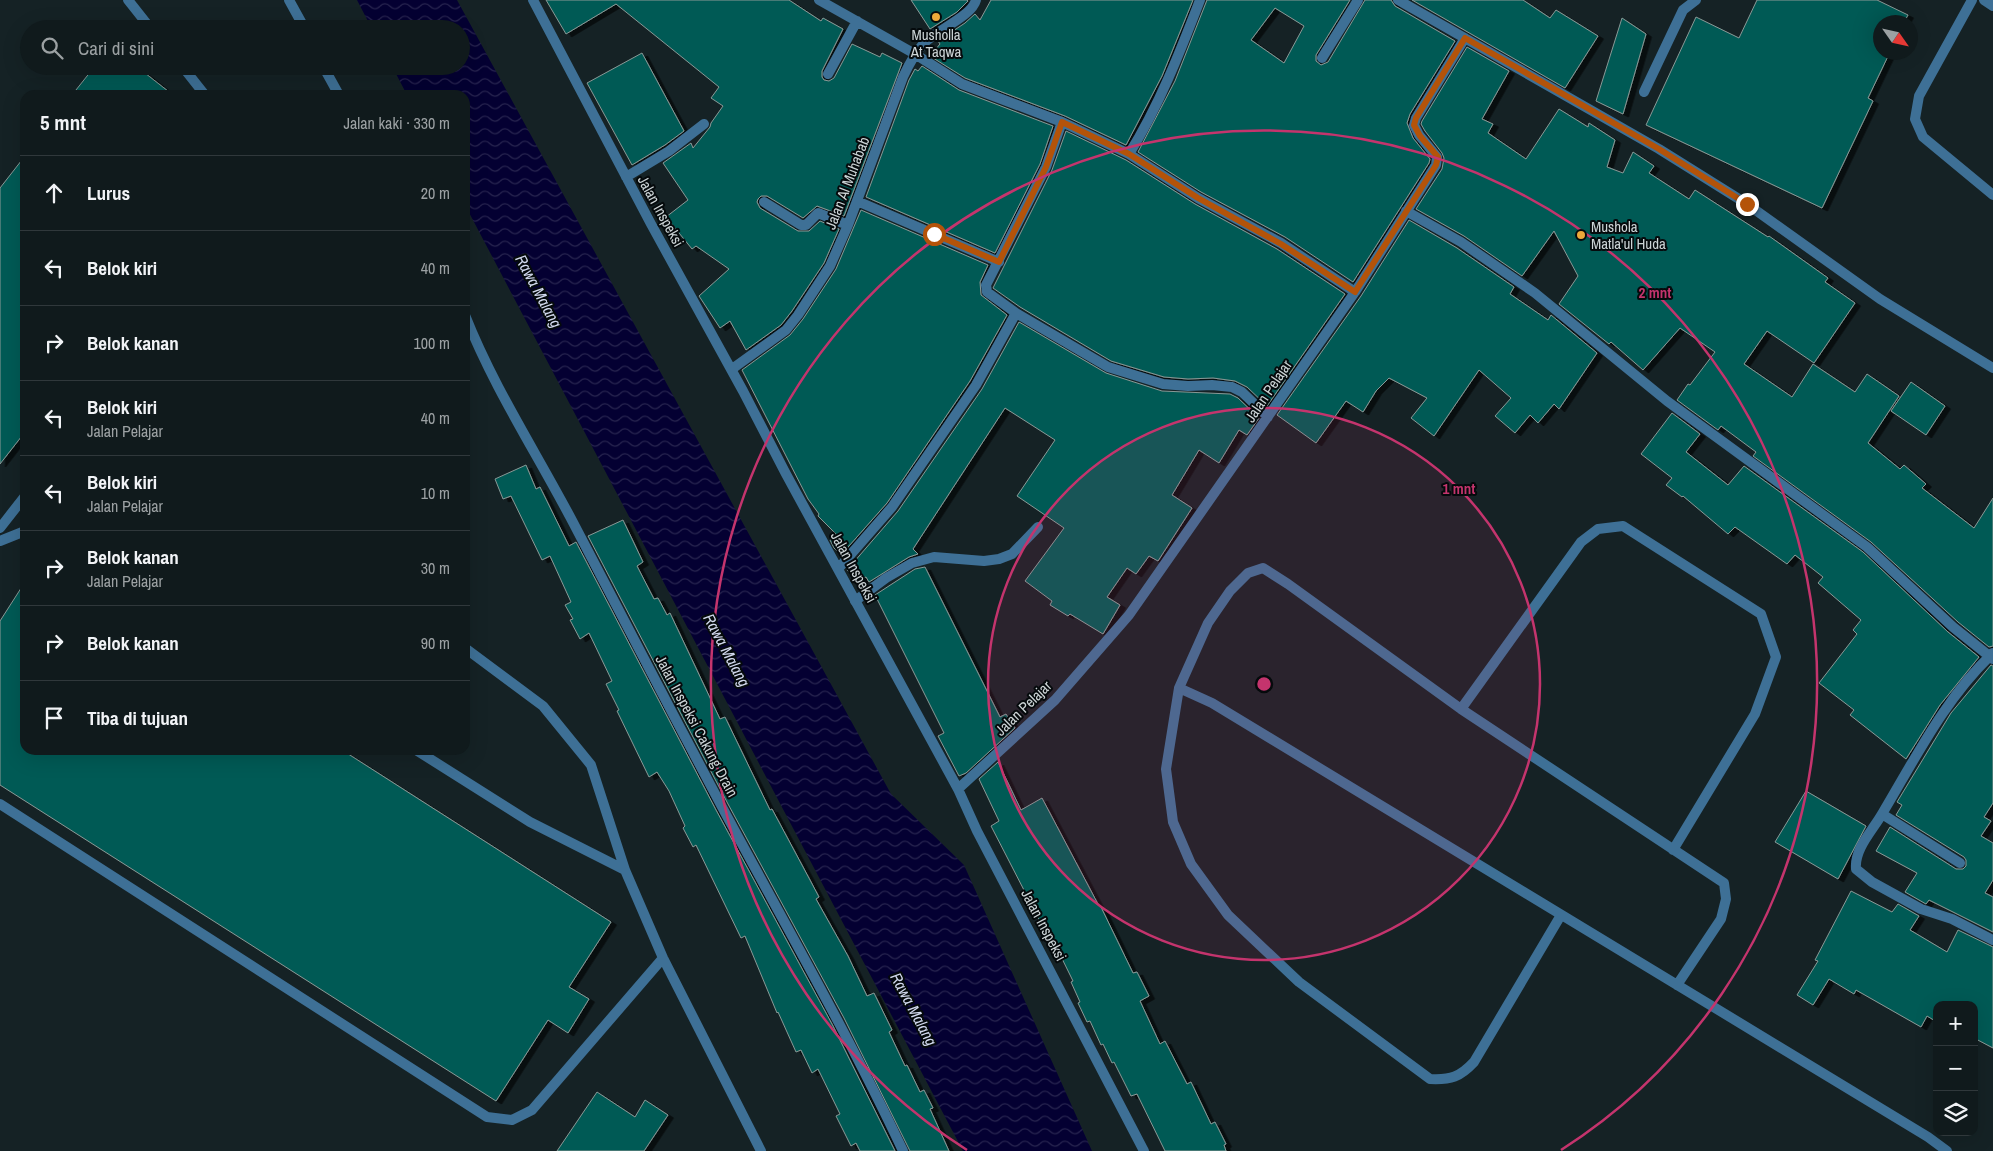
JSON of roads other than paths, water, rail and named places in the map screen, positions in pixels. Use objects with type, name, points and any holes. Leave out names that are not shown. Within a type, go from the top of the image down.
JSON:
[{"type":"street","points":[[128,0],[144,20]]},
{"type":"street","points":[[289,0],[300,20]]},
{"type":"street","name":"Jalan Inspeksi","points":[[533,0],[626,177],[958,789],[977,831],[1144,1151]]},
{"type":"street","points":[[819,0],[915,54],[962,84],[1062,122],[1129,154],[1190,193],[1281,244],[1355,292]]},
{"type":"street","name":"Jalan Al Muhabab","points":[[732,370],[786,330],[798,315],[830,266],[857,201],[903,77],[915,54],[932,36],[972,9],[976,0]]},
{"type":"street","points":[[1129,154],[1140,136],[1179,55],[1200,0]]},
{"type":"street","points":[[1322,58],[1358,0]]},
{"type":"street","points":[[1398,0],[1659,149],[1747,204],[1880,299],[1993,368]]},
{"type":"street","points":[[1644,92],[1683,10],[1696,0]]},
{"type":"street","points":[[1972,0],[1919,96],[1915,119],[1923,137],[1993,196]]},
{"type":"street","points":[[1984,0],[1993,6]]},
{"type":"street","points":[[828,74],[857,21]]},
{"type":"street","name":"Jalan Pelajar","points":[[958,789],[1033,722],[1114,634],[1157,576],[1355,292],[1436,165],[1438,157],[1420,136],[1414,125],[1416,118],[1465,38]]},
{"type":"street","points":[[189,75],[201,90]]},
{"type":"street","points":[[328,75],[336,90]]},
{"type":"street","points":[[1062,122],[1046,167],[986,285],[987,292],[1016,313],[1108,367],[1163,384],[1232,387],[1242,392],[1268,417]]},
{"type":"street","points":[[626,177],[669,152],[704,124]]},
{"type":"street","points":[[857,201],[999,262]]},
{"type":"street","points":[[764,202],[801,225],[806,225],[818,213],[848,224]]},
{"type":"street","points":[[1406,211],[1461,242],[1535,293],[1667,401],[1867,547],[1953,627],[1992,656],[1959,691],[1909,766],[1882,814],[1861,846],[1856,869],[1872,882],[1921,909],[1952,919],[1993,940]]},
{"type":"street","points":[[838,569],[892,507],[976,385],[1016,313]]},
{"type":"street","name":"Jalan Inspeksi Cakung Drain","points":[[470,327],[520,429],[574,524],[801,952],[903,1151]]},
{"type":"street","points":[[0,528],[20,502]]},
{"type":"street","points":[[1461,709],[1581,542],[1598,529],[1623,526],[1762,614],[1776,657],[1756,714],[1674,850]]},
{"type":"street","points":[[855,601],[886,578],[912,564],[934,557],[984,561],[1000,559],[1012,554],[1038,527]]},
{"type":"street","points":[[0,542],[20,533]]},
{"type":"street","points":[[1560,915],[1474,1062],[1464,1074],[1445,1080],[1430,1080],[1300,982],[1228,915],[1192,864],[1173,822],[1166,769],[1179,688],[1208,623],[1230,591],[1248,573],[1263,568],[1288,584],[1461,709],[1724,883],[1726,899],[1721,919],[1677,984]]},
{"type":"street","points":[[470,652],[543,706],[591,764],[625,870],[663,958],[761,1151]]},
{"type":"street","points":[[1179,688],[1212,702],[1928,1137],[1947,1151]]},
{"type":"street","points":[[424,755],[530,822],[625,870]]},
{"type":"street","points":[[0,804],[487,1117],[512,1120],[532,1110],[663,958]]},
{"type":"street","points":[[1882,814],[1960,863]]},
{"type":"water","points":[[357,0],[457,0],[468,20],[367,20]]},
{"type":"water","name":"Rawa Malang","points":[[470,24],[891,794],[964,865],[1092,1151],[963,1151],[470,214],[470,90],[404,90],[397,75],[470,75]]},
{"type":"place","name":"Musholla At Taqwa","points":[[936,17]]},
{"type":"place","name":"Mushola Matla'ul Huda","points":[[1581,235]]}]
